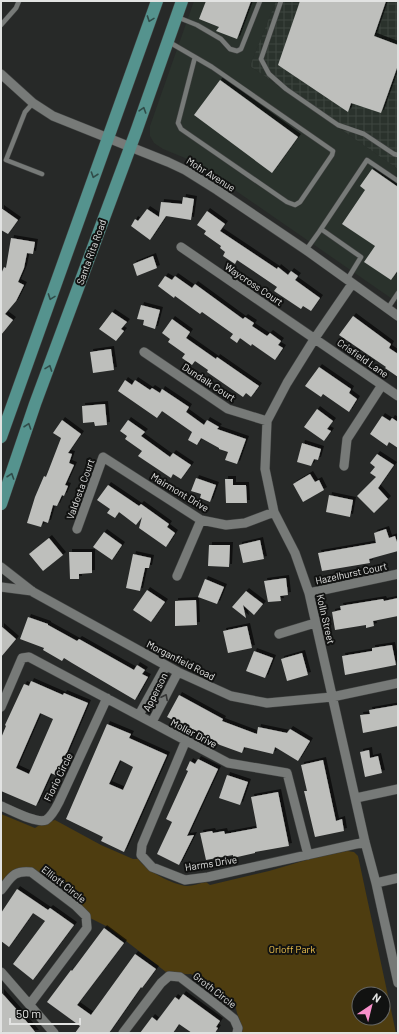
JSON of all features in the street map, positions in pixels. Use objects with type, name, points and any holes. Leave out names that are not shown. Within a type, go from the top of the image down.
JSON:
[{"type":"main road","points":[[1,437],[157,1]]},
{"type":"main road","name":"Santa Rita Road","points":[[1,504],[35,404],[182,1]]},
{"type":"main road","points":[[15,398],[35,404]]},
{"type":"street","name":"Mohr Avenue","points":[[1,74],[33,103],[53,116],[185,170],[306,250],[398,316]]},
{"type":"street","name":"Waycross Court","points":[[181,247],[315,338]]},
{"type":"street","name":"Kolln Street","points":[[349,282],[287,383],[267,420],[265,469],[274,512],[294,553],[309,593],[365,842],[397,970],[398,983]]},
{"type":"street","name":"Crisfield Lane","points":[[315,338],[398,396]]},
{"type":"street","name":"Dundalk Court","points":[[144,352],[228,409],[267,420]]},
{"type":"street","points":[[344,466],[347,439],[382,385]]},
{"type":"street","name":"Mairmont Drive","points":[[103,457],[201,520],[226,525],[245,523],[274,512]]},
{"type":"street","name":"Valdosta Court","points":[[77,529],[103,457]]},
{"type":"street","points":[[177,576],[201,520]]},
{"type":"street","name":"Morganfield Road","points":[[1,567],[33,592],[166,666],[231,696],[266,703],[332,697],[398,683]]},
{"type":"street","name":"Hazelhurst Court","points":[[309,593],[398,574]]},
{"type":"street","name":"Morganfield Road","points":[[1,587],[33,592]]},
{"type":"street","points":[[279,634],[315,623]]},
{"type":"street","name":"Moller Drive","points":[[1,707],[22,658],[29,657],[228,763],[288,774],[308,855]]},
{"type":"street","name":"Apperson","points":[[139,716],[166,666]]},
{"type":"street","name":"Apperson","points":[[152,722],[178,672]]},
{"type":"street","name":"Fiorio Circle","points":[[1,806],[38,821],[46,819],[52,814],[107,698]]},
{"type":"street","name":"Harms Drive","points":[[186,740],[142,845],[141,855],[152,867],[185,880],[365,842]]},
{"type":"street","points":[[356,798],[398,789]]},
{"type":"street","name":"Elliott Circle","points":[[1,890],[15,873],[21,871],[31,872],[76,906],[86,916],[87,928],[30,1004]]},
{"type":"street","points":[[376,883],[398,878]]},
{"type":"street","points":[[1,972],[54,1033]]},
{"type":"street","name":"Groth Circle","points":[[123,1033],[161,983],[169,976],[180,977],[234,1019],[238,1028],[237,1033]]},
{"type":"lane","points":[[1,25],[16,8],[19,1]]},
{"type":"lane","points":[[176,17],[197,25],[221,39],[230,49],[237,51],[241,49],[260,1]]},
{"type":"lane","points":[[281,1],[260,59],[269,74],[286,89],[338,125],[364,134],[398,156]]},
{"type":"lane","points":[[168,41],[212,67],[333,151],[300,202],[295,204],[287,202],[181,129],[178,123],[195,57]]},
{"type":"lane","points":[[33,103],[25,112],[3,162],[42,174]]},
{"type":"lane","points":[[306,250],[367,160],[398,181]]},
{"type":"lane","points":[[321,229],[361,256],[349,282]]},
{"type":"lane","points":[[387,309],[398,294]]},
{"type":"shaded area","points":[[194,1],[276,1],[250,66],[398,169],[398,303],[203,168],[185,158],[163,149],[154,143],[150,136],[150,126]]},
{"type":"shaded area","points":[[276,1],[398,1],[398,169],[250,66]]},
{"type":"green space","name":"Orloff Park","points":[[1,814],[35,828],[41,824],[55,820],[101,845],[133,859],[138,859],[147,868],[167,880],[187,886],[206,882],[210,885],[269,871],[313,858],[347,851],[354,852],[358,856],[386,986],[351,986],[351,1026],[391,1026],[391,1010],[396,1033],[242,1033],[242,1026],[236,1008],[191,974],[166,972],[108,927],[90,918],[78,903],[77,898],[47,875],[39,875],[29,870],[19,868],[9,874],[1,883]]},
{"type":"building","points":[[206,1],[251,1],[237,39],[216,31],[219,27],[199,19]]},
{"type":"building","points":[[300,1],[386,1],[374,36],[398,45],[398,65],[381,113],[351,103],[348,112],[278,65]]},
{"type":"building","points":[[220,80],[298,137],[272,173],[194,115]]},
{"type":"building","points":[[372,169],[398,187],[398,270],[391,280],[364,262],[375,246],[342,224],[365,190],[360,186]]},
{"type":"building","points":[[183,197],[194,199],[191,220],[166,216],[150,240],[131,226],[135,219],[138,221],[147,209],[159,217],[161,202],[182,204]]},
{"type":"building","points":[[1,208],[18,220],[8,234],[1,230]]},
{"type":"building","points":[[207,211],[225,224],[220,231],[277,269],[278,267],[288,275],[291,271],[298,276],[295,280],[320,298],[311,311],[303,306],[301,309],[274,291],[277,287],[237,260],[235,264],[223,256],[225,252],[220,248],[221,246],[204,234],[206,231],[197,225]]},
{"type":"building","points":[[11,238],[35,242],[33,254],[27,253],[24,268],[18,282],[24,285],[16,301],[5,314],[13,320],[1,335],[1,274],[4,267],[6,268]]},
{"type":"building","points":[[153,256],[157,268],[137,276],[133,264]]},
{"type":"building","points":[[165,276],[172,280],[175,276],[192,288],[195,284],[243,319],[245,317],[254,323],[252,326],[267,336],[270,333],[281,341],[278,345],[283,348],[275,360],[252,344],[251,346],[240,338],[237,343],[230,338],[233,334],[202,312],[200,314],[158,286]]},
{"type":"building","points":[[141,305],[160,310],[155,329],[143,325],[144,320],[137,319]]},
{"type":"building","points":[[112,312],[127,322],[121,329],[124,331],[116,341],[99,329]]},
{"type":"building","points":[[353,316],[391,344],[389,348],[398,354],[398,377],[339,335]]},
{"type":"building","points":[[172,319],[190,332],[186,338],[259,386],[251,397],[246,393],[243,397],[207,372],[208,370],[195,361],[192,365],[182,358],[185,354],[168,342],[170,339],[162,333]]},
{"type":"building","points":[[111,349],[114,370],[93,373],[90,352]]},
{"type":"building","points":[[319,367],[351,389],[349,393],[357,399],[349,412],[323,394],[321,397],[305,386]]},
{"type":"building","points":[[125,380],[132,385],[135,380],[150,390],[152,388],[160,393],[162,389],[189,407],[186,412],[204,425],[207,420],[219,427],[217,429],[246,439],[237,464],[225,460],[228,452],[219,449],[201,438],[197,445],[188,440],[192,432],[162,411],[157,418],[118,391]]},
{"type":"building","points":[[105,404],[107,425],[95,426],[94,422],[83,423],[82,406]]},
{"type":"building","points":[[317,409],[333,421],[327,429],[331,431],[324,441],[304,427]]},
{"type":"building","points":[[382,416],[390,421],[392,418],[398,422],[398,448],[389,442],[387,446],[370,434]]},
{"type":"building","points":[[62,420],[81,434],[68,453],[72,454],[69,463],[74,465],[65,485],[68,486],[64,496],[62,495],[57,506],[53,505],[48,523],[43,521],[41,527],[27,523],[35,497],[44,476],[46,477],[61,438],[53,433]]},
{"type":"building","points":[[128,420],[145,432],[141,436],[170,457],[173,453],[191,465],[181,479],[173,474],[171,478],[138,456],[142,451],[125,439],[127,436],[120,431]]},
{"type":"building","points":[[302,443],[321,449],[318,460],[314,459],[311,466],[297,462]]},
{"type":"building","points":[[377,454],[394,465],[378,488],[388,499],[374,513],[357,496],[376,477],[370,473],[375,467],[370,463]]},
{"type":"building","points":[[310,474],[315,482],[319,480],[324,490],[303,502],[293,484]]},
{"type":"building","points":[[196,478],[216,485],[210,502],[200,498],[201,494],[191,491]]},
{"type":"building","points":[[225,479],[233,479],[233,485],[246,485],[247,503],[226,503]]},
{"type":"building","points":[[108,485],[139,506],[141,504],[169,524],[167,527],[175,533],[166,547],[139,528],[142,517],[136,525],[119,512],[115,518],[107,513],[110,509],[97,500]]},
{"type":"building","points":[[329,495],[353,500],[350,517],[326,512]]},
{"type":"building","points":[[386,529],[389,538],[395,536],[398,551],[369,559],[370,563],[322,571],[318,553],[376,543],[374,533]]},
{"type":"building","points":[[104,532],[122,545],[112,560],[93,547]]},
{"type":"building","points":[[49,538],[63,555],[43,571],[29,554]]},
{"type":"building","points":[[260,540],[264,559],[243,563],[239,545]]},
{"type":"building","points":[[209,545],[230,545],[229,567],[208,566]]},
{"type":"building","points":[[69,552],[92,552],[92,573],[79,574],[79,579],[70,579]]},
{"type":"building","points":[[133,554],[151,558],[149,568],[145,568],[140,591],[126,588]]},
{"type":"building","points":[[286,578],[288,595],[280,596],[281,601],[268,602],[264,581]]},
{"type":"building","points":[[205,579],[224,587],[217,604],[198,597]]},
{"type":"building","points":[[147,590],[165,602],[151,622],[133,610]]},
{"type":"building","points":[[246,591],[263,604],[254,615],[243,605],[246,618],[232,607]]},
{"type":"building","points":[[398,598],[398,616],[373,621],[374,626],[366,628],[366,625],[335,630],[332,612],[341,610],[340,606]]},
{"type":"building","points":[[196,600],[197,625],[175,626],[175,601]]},
{"type":"building","points":[[28,617],[48,624],[77,641],[79,639],[134,670],[137,665],[145,670],[142,674],[148,677],[135,700],[64,658],[62,661],[43,650],[44,648],[20,639]]},
{"type":"building","points":[[1,626],[16,639],[1,657]]},
{"type":"building","points":[[247,626],[252,648],[228,653],[223,631]]},
{"type":"building","points":[[392,645],[396,665],[345,675],[342,656],[372,651],[372,648]]},
{"type":"building","points":[[254,651],[273,658],[265,678],[246,671]]},
{"type":"building","points":[[302,653],[308,675],[287,681],[281,659]]},
{"type":"building","points":[[31,681],[63,695],[64,693],[88,703],[57,776],[51,773],[36,806],[1,791],[1,738],[6,726],[5,725],[24,684],[29,686]],"holes":[[[40,713],[53,719],[29,774],[16,768]]]},
{"type":"building","points":[[179,695],[223,719],[222,721],[257,734],[258,727],[287,733],[290,729],[310,741],[298,761],[275,747],[273,754],[244,747],[242,753],[220,745],[167,717]]},
{"type":"building","points":[[398,705],[398,726],[363,733],[360,715],[370,714],[369,710]]},
{"type":"building","points":[[107,724],[131,734],[129,738],[167,755],[124,852],[101,841],[103,837],[66,819]],"holes":[[[120,760],[133,767],[123,790],[109,784]]]},
{"type":"building","points":[[369,750],[370,758],[378,756],[382,773],[365,777],[360,752]]},
{"type":"building","points":[[198,759],[218,769],[187,836],[194,835],[179,865],[157,854],[172,822],[166,819],[188,771],[186,770],[190,761],[195,764]]},
{"type":"building","points":[[323,760],[336,821],[342,819],[344,831],[315,837],[304,791],[307,791],[301,765]]},
{"type":"building","points":[[227,775],[248,782],[240,805],[219,798]]},
{"type":"building","points":[[278,792],[289,846],[255,852],[233,858],[233,855],[206,860],[200,833],[224,831],[225,834],[257,828],[251,797]]},
{"type":"building","points":[[17,889],[48,910],[50,908],[74,925],[33,980],[13,964],[45,921],[33,913],[9,947],[1,941],[1,913]]},
{"type":"building","points":[[104,928],[124,943],[77,1005],[91,1015],[135,954],[156,969],[142,988],[141,987],[109,1033],[75,1033],[80,1026],[47,1002]]},
{"type":"building","points":[[1,992],[36,1033],[3,1033],[1,1030]]},
{"type":"building","points":[[183,994],[220,1021],[216,1027],[218,1028],[215,1033],[192,1033],[179,1024],[173,1033],[140,1033],[152,1017],[157,1021],[175,997],[179,1000]]}]
